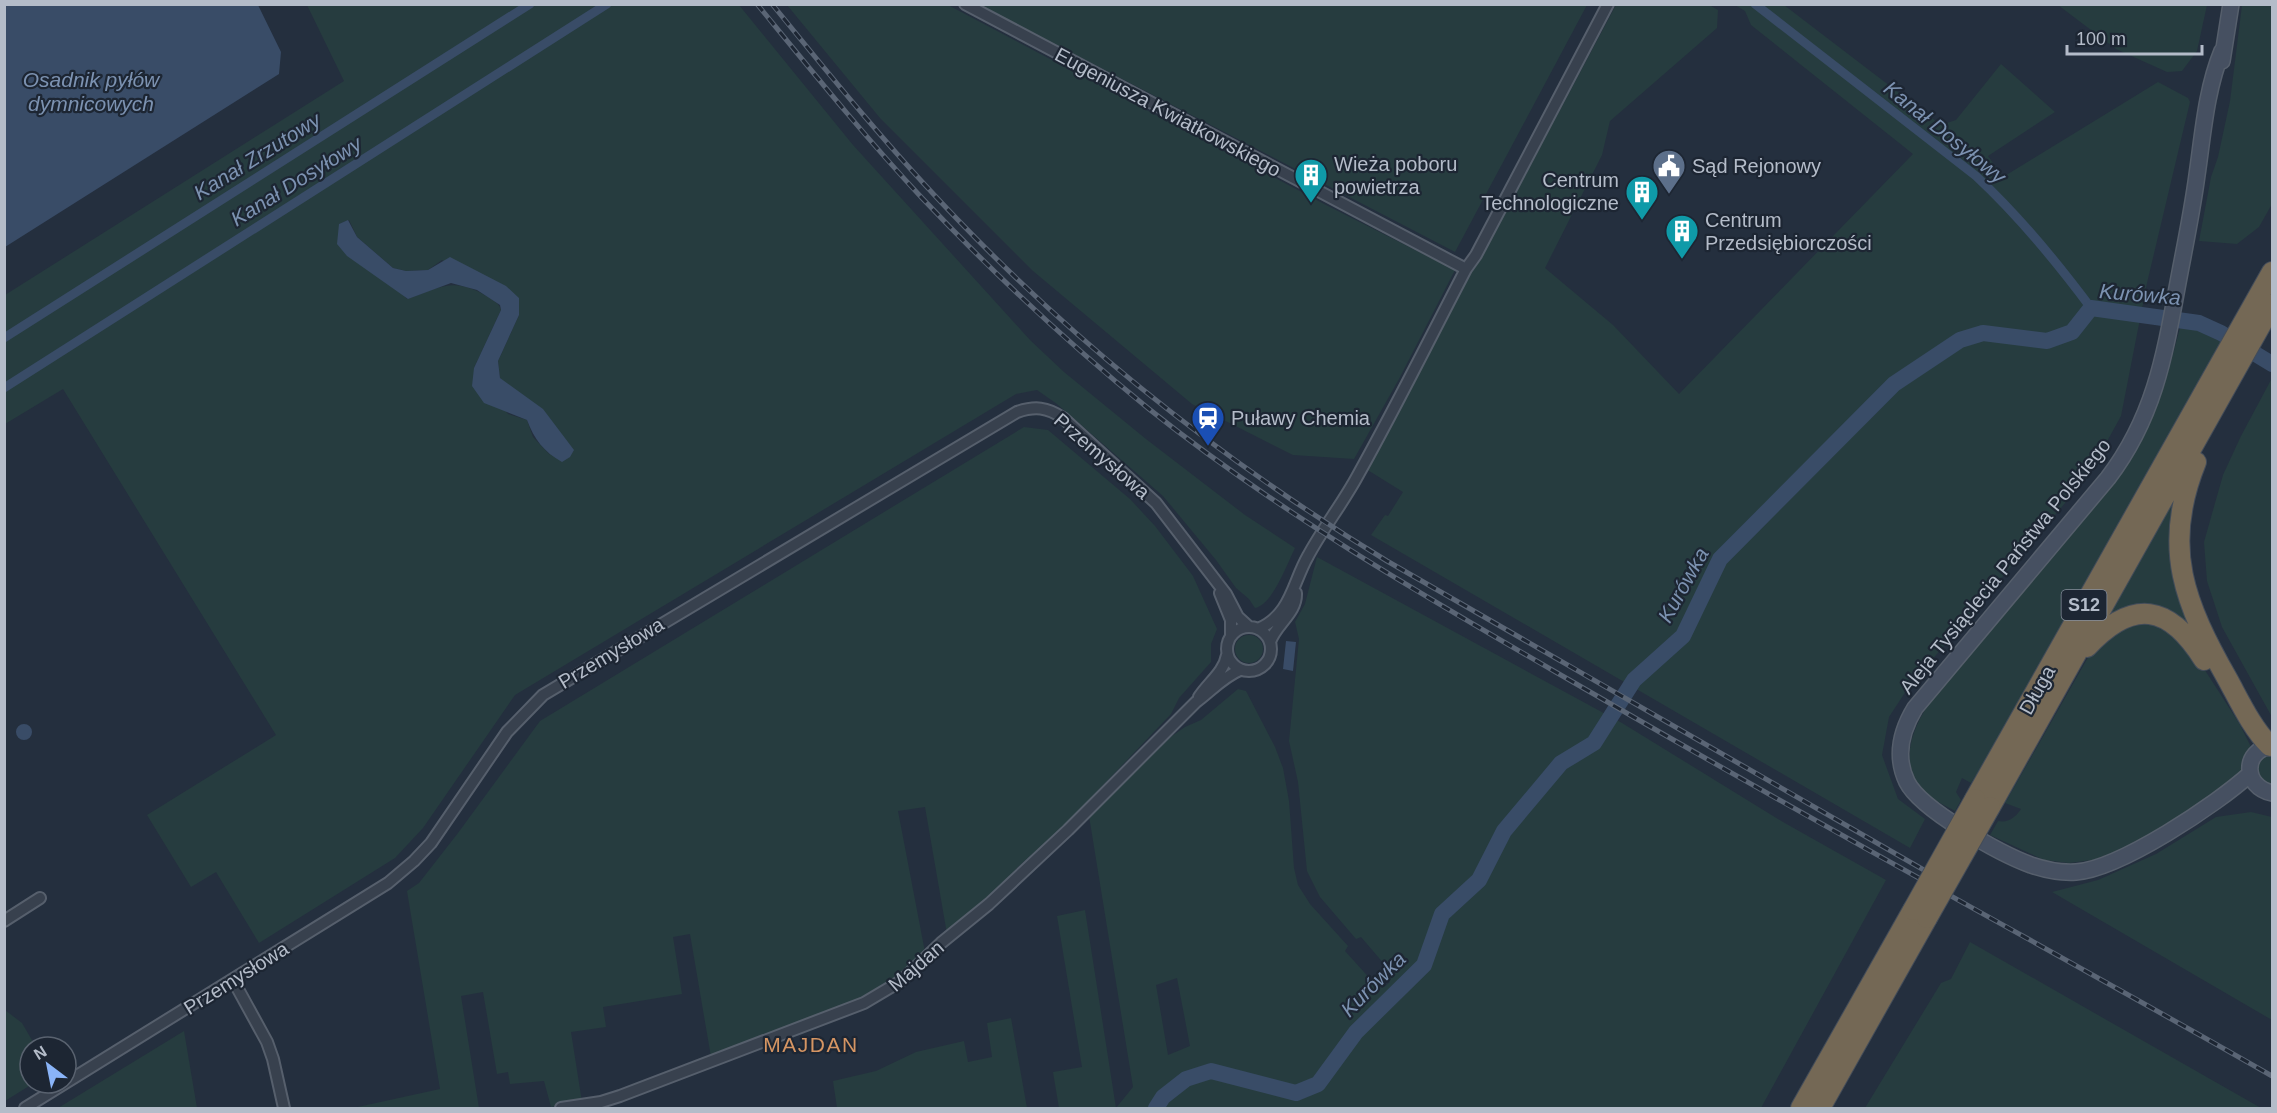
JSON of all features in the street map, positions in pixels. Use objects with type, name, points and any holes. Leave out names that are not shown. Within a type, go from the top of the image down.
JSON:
[{"type":"highway","name":"S12","points":[[2070,664],[2214,408],[2233,358],[2249,330],[2272,272]]},
{"type":"highway","name":"S12","points":[[2249,330],[2272,305]]},
{"type":"highway","name":"Długa","points":[[1820,1108],[1920,914],[2233,358]]},
{"type":"highway","points":[[2214,408],[2183,500],[2180,541],[2181,571],[2188,601],[2206,641],[2266,748]]},
{"type":"highway","points":[[2070,664],[2102,632],[2120,620],[2143,615],[2158,616],[2171,621],[2194,644],[2252,741],[2266,748]]},
{"type":"highway","name":"Długa","points":[[1982,803],[2070,664]]},
{"type":"highway","name":"Długa","points":[[1801,1108],[1920,914]]},
{"type":"street","name":"Eugeniusza Kwiatkowskiego","points":[[965,4],[1466,269]]},
{"type":"street","points":[[1253,628],[1266,634],[1270,642],[1271,653],[1266,664],[1254,671],[1240,670],[1232,664],[1227,655],[1227,645],[1239,629],[1253,628],[1272,621],[1296,587],[1308,555],[1359,473],[1608,4]]},
{"type":"street","name":"Aleja Tysiąclecia Państwa Polskiego","points":[[2231,4],[2222,51],[2222,70],[2207,142],[2197,175],[2168,335],[2152,400],[2130,447],[2093,496],[1915,708],[1902,735],[1900,757],[1909,786],[1929,807],[2018,859],[2058,871],[2077,872],[2108,863],[2132,852],[2215,803],[2260,785]]},
{"type":"street","name":"Przemysłowa","points":[[25,1108],[388,884],[431,843],[507,732],[543,695],[1017,412],[1029,408],[1053,411],[1156,503],[1230,601],[1238,617],[1253,628]]},
{"type":"street","name":"Przemysłowa","points":[[1219,586],[1231,620],[1232,636]]},
{"type":"street","points":[[1270,642],[1274,631],[1294,605],[1296,587]]},
{"type":"street","name":"Majdan","points":[[1196,702],[1208,684],[1221,672],[1227,655]]},
{"type":"street","name":"Majdan","points":[[561,1108],[601,1102],[620,1096],[864,1003],[885,992],[901,981],[941,943],[996,898],[1068,830],[1196,702],[1226,677],[1240,670]]},
{"type":"street","points":[[2260,785],[2251,763],[2266,748]]},
{"type":"street","points":[[4,921],[40,898]]},
{"type":"street","points":[[233,980],[267,1042],[284,1108]]},
{"type":"green space","points":[[307,5],[739,5],[853,145],[1030,340],[1064,372],[1146,439],[1245,515],[1295,548],[1279,582],[1268,599],[1255,608],[1249,599],[1236,588],[1163,496],[1057,404],[1037,390],[1016,394],[515,695],[423,828],[395,858],[259,943],[216,872],[191,887],[147,815],[276,735],[63,389],[5,424],[5,295],[344,81]],"holes":[[[349,220],[357,237],[393,268],[406,271],[428,270],[442,260],[519,315],[498,361],[500,378],[550,455],[533,437],[527,420],[508,414],[474,368],[501,310],[498,304],[476,291],[456,285],[407,299],[339,224]]]},
{"type":"green space","points":[[787,5],[948,5],[1326,205],[1455,270],[1399,379],[1354,459],[1293,455],[1192,404],[1033,271],[880,118]]},
{"type":"green space","points":[[980,5],[1587,5],[1455,252]]},
{"type":"green space","points":[[1616,5],[1709,5],[1718,10],[1717,28],[1610,121],[1602,155],[1545,268],[1613,325],[1679,394],[1913,154],[1751,25],[1745,11],[1735,5],[1784,5],[1941,125],[1956,120],[2001,64],[2055,112],[1988,156],[2003,177],[2158,82],[2188,98],[2190,102],[2147,283],[2121,416],[2088,476],[1908,688],[1889,717],[1882,755],[1898,799],[1925,819],[1910,848],[1371,535],[1385,515],[1388,516],[1403,492],[1366,469],[1380,448],[1376,445],[1460,288],[1480,260]]},
{"type":"green space","points":[[2058,5],[2207,5],[2197,51],[2182,71],[2167,72],[2116,49]]},
{"type":"green space","points":[[2242,5],[2272,5],[2272,204],[2259,227],[2237,244],[2199,241],[2211,177],[2218,157],[2230,101]]},
{"type":"green space","points":[[2180,328],[2194,329],[2222,342],[1997,742],[1971,783],[1962,778],[1956,792],[1961,800],[1955,811],[1927,794],[1917,782],[1912,770],[1910,746],[1919,721],[1933,697],[2124,470],[2152,419]]},
{"type":"green space","points":[[2272,378],[2272,717],[2222,627],[2207,581],[2204,542],[2223,475]]},
{"type":"green space","points":[[1024,427],[1048,430],[1130,499],[1155,526],[1193,576],[1217,629],[1211,644],[1211,662],[1179,698],[1171,714],[1066,824],[947,934],[925,807],[898,811],[925,952],[900,976],[864,999],[711,1057],[690,934],[673,937],[682,994],[603,1007],[606,1027],[571,1032],[582,1102],[551,1107],[544,1081],[510,1084],[508,1072],[497,1074],[483,992],[461,996],[479,1108],[353,1108],[440,1089],[407,891],[419,883],[540,721]]},
{"type":"green space","points":[[2181,484],[2197,635],[2189,629],[2111,616],[2110,611]]},
{"type":"green space","points":[[1317,557],[1622,723],[1783,822],[1886,880],[1761,1108],[1116,1108],[1133,1087],[1089,816],[1169,738],[1201,720],[1238,689],[1246,691],[1275,747],[1283,768],[1289,801],[1294,868],[1298,885],[1310,904],[1348,946],[1345,951],[1373,982],[1378,980],[1384,987],[1390,982],[1382,971],[1385,965],[1361,937],[1356,939],[1320,897],[1307,871],[1298,782],[1289,741],[1299,639],[1295,622],[1305,604]],"holes":[[[1177,978],[1190,1046],[1168,1055],[1156,985]]]},
{"type":"green space","points":[[2151,621],[2190,647],[2239,723],[2251,747],[2246,772],[2234,777],[2209,798],[2144,837],[2093,860],[2069,863],[2044,860],[1990,835],[1998,821],[2011,819],[2021,809],[2005,803],[2090,654],[2113,630]]},
{"type":"green space","points":[[1249,635],[1259,639],[1263,649],[1259,659],[1249,663],[1239,659],[1235,649],[1239,639]]},
{"type":"green space","points":[[2272,750],[2272,788],[2261,783],[2257,763],[2261,757]]},
{"type":"green space","points":[[2251,812],[2272,817],[2272,1020],[2052,892],[2098,880],[2156,854],[2216,817]]},
{"type":"green space","points":[[1085,910],[1116,1108],[1059,1108],[1053,1072],[1082,1067],[1057,916]]},
{"type":"green space","points":[[1970,942],[2261,1108],[1865,1108],[1941,983],[1951,979]]},
{"type":"green space","points":[[5,1010],[22,1023],[29,1035],[18,1035],[18,1093],[5,1101]]},
{"type":"green space","points":[[1011,1018],[1027,1108],[837,1108],[833,1081],[876,1071],[916,1052],[964,1041],[968,1062],[992,1057],[987,1023]]},
{"type":"green space","points":[[184,1031],[197,1108],[58,1108]]},
{"type":"water","name":"Osadnik pyłów dymnicowych","points":[[5,4],[258,5],[281,52],[279,74],[5,247]]},
{"type":"water","points":[[348,220],[357,237],[393,268],[406,271],[428,270],[450,257],[506,286],[519,298],[519,315],[498,361],[500,378],[543,409],[574,450],[570,457],[562,462],[550,454],[540,444],[527,420],[484,403],[472,386],[474,368],[501,310],[500,305],[477,290],[451,283],[408,299],[347,256],[337,244],[339,224]]},
{"type":"water","points":[[1286,641],[1296,642],[1293,671],[1283,669]]},
{"type":"water","points":[[21,724],[27,724],[32,732],[30,738],[21,740],[16,735],[16,729]]},
{"type":"waterway","name":"Kanał Zrzutowy","points":[[4,338],[530,4]]},
{"type":"waterway","name":"Kanał Dosyłowy","points":[[4,388],[607,4]]},
{"type":"waterway","name":"Kanał Dosyłowy","points":[[1755,4],[1976,176],[2037,240],[2091,308]]},
{"type":"waterway","name":"Kurówka","points":[[1156,1108],[1163,1097],[1186,1079],[1211,1071],[1296,1093],[1318,1084],[1356,1032],[1424,965],[1442,914],[1479,880],[1504,831],[1561,763],[1594,743],[1634,680],[1683,636],[1720,559],[1894,384],[1960,340],[1983,333],[2047,341],[2072,332],[2091,308],[2199,323],[2221,333],[2272,364]]},
{"type":"railway","points":[[757,4],[900,175],[949,226],[1004,281],[1090,359],[1201,449],[1365,559],[1535,660],[1761,790],[2272,1076]]},
{"type":"railway","points":[[772,4],[886,142],[959,221],[1007,270],[1109,362],[1162,405],[1272,486],[1387,561],[1950,885]]},
{"type":"place","name":"Sąd Rejonowy","points":[[1669,195]]},
{"type":"place","name":"Wieża poboru powietrza","points":[[1311,204]]},
{"type":"place","name":"Centrum Technologiczne","points":[[1642,221]]},
{"type":"place","name":"Centrum Przedsiębiorczości","points":[[1682,260]]},
{"type":"place","name":"Puławy Chemia","points":[[1208,447]]},
{"type":"district","name":"MAJDAN","points":[[811,1044]]}]
